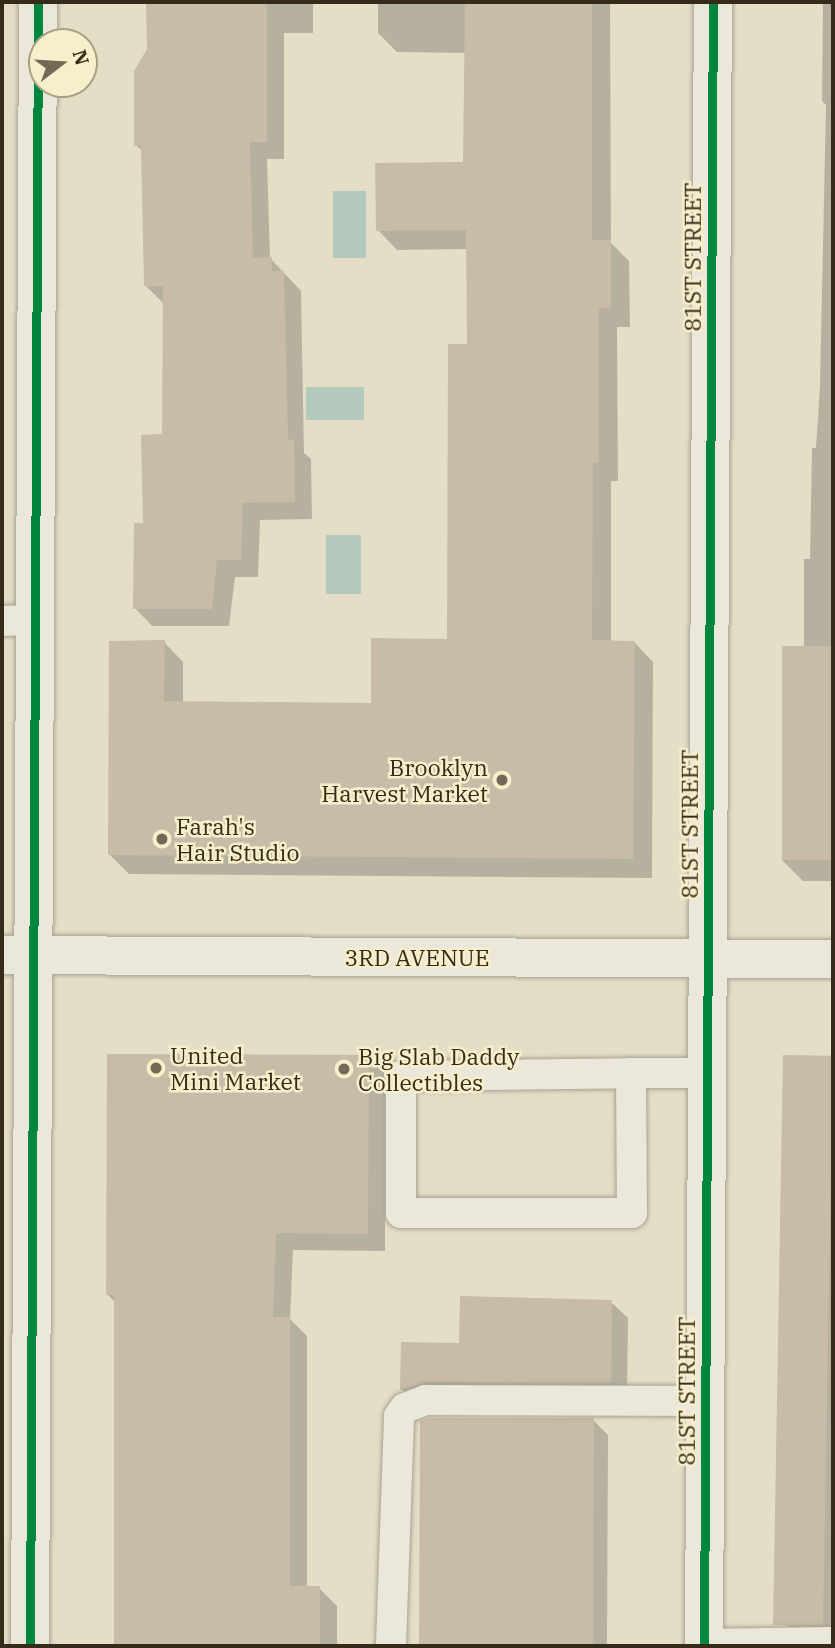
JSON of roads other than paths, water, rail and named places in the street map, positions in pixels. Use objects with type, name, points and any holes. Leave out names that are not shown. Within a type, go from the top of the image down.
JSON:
[{"type":"street","points":[[30,1646],[18,955],[18,621],[38,2]]},
{"type":"street","name":"81ST STREET","points":[[704,1645],[713,2]]},
{"type":"street","name":"3RD AVENUE","points":[[18,955],[833,959]]},
{"type":"lane","points":[[631,1073],[632,1213],[401,1213],[401,1076],[631,1073],[706,1073]]},
{"type":"lane","points":[[391,1646],[394,1494],[399,1416],[405,1408],[426,1399],[705,1401]]},
{"type":"lane","points":[[704,1645],[833,1642]]},
{"type":"place","name":"Brooklyn Harvest Market","points":[[502,780]]},
{"type":"place","name":"Farah's Hair Studio","points":[[162,839]]},
{"type":"place","name":"United Mini Market","points":[[156,1068]]},
{"type":"place","name":"Big Slab Daddy Collectibles","points":[[344,1069]]}]
